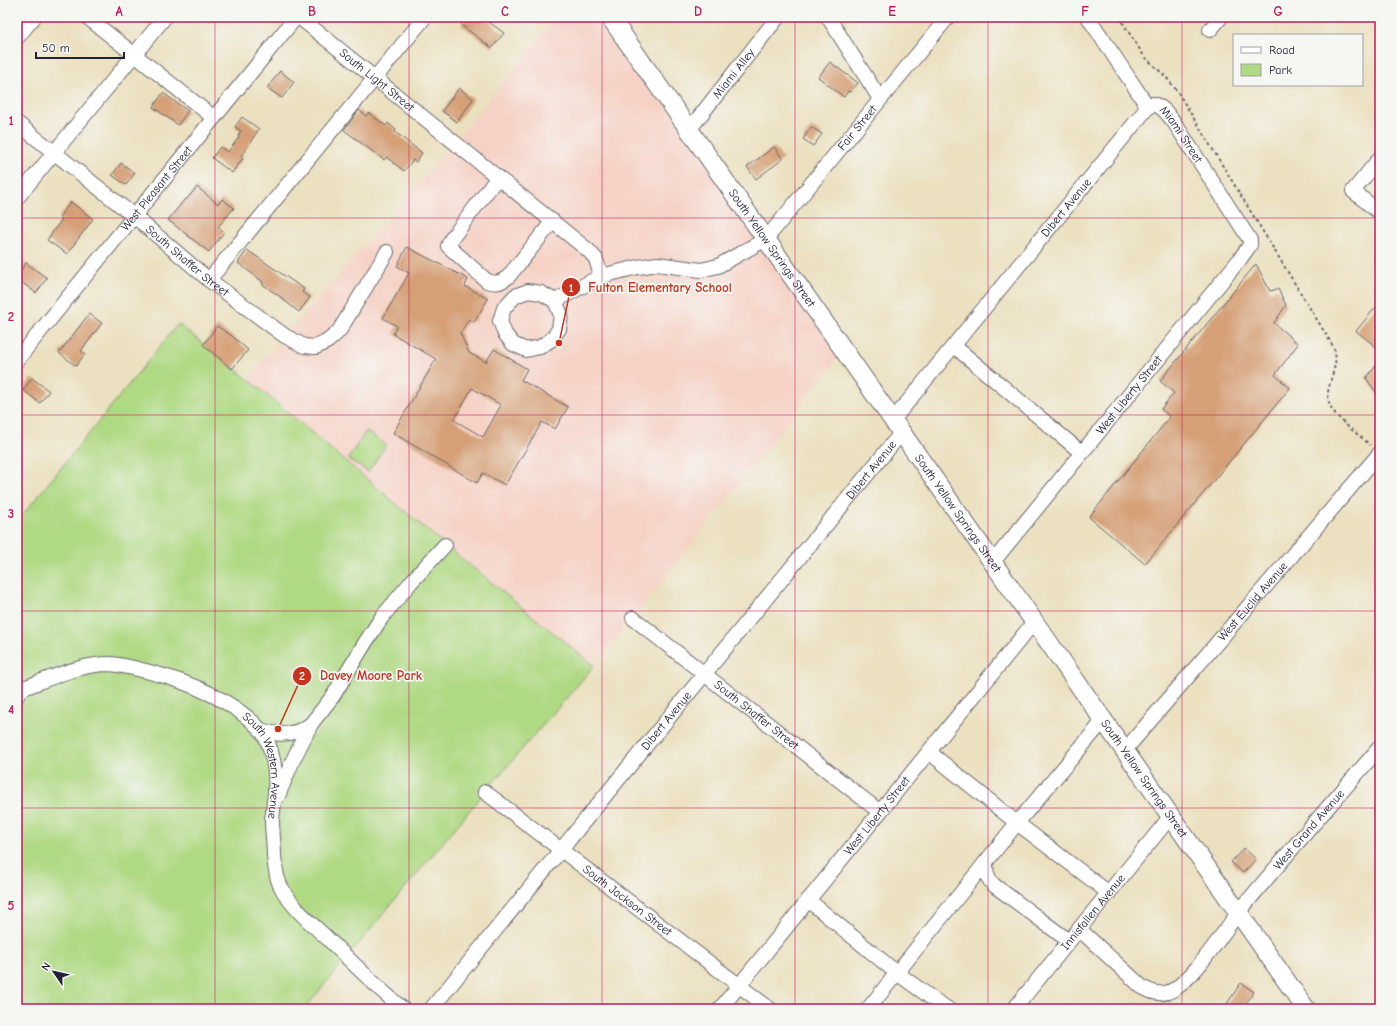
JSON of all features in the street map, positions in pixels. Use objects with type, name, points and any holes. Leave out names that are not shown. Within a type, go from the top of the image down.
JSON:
[{"type":"main road","name":"South Yellow Springs Street","points":[[610,17],[1305,1008]]},
{"type":"street","points":[[17,38],[34,17]]},
{"type":"street","points":[[86,17],[214,118]]},
{"type":"street","points":[[17,198],[165,17]]},
{"type":"street","name":"South Light Street","points":[[298,17],[376,78],[589,251],[596,259],[600,276]]},
{"type":"street","name":"West Pleasant Street","points":[[17,360],[298,17]]},
{"type":"street","points":[[210,280],[425,17]]},
{"type":"street","name":"Miami Alley","points":[[689,130],[778,17]]},
{"type":"street","points":[[828,17],[880,99]]},
{"type":"street","name":"Fair Street","points":[[766,239],[948,17]]},
{"type":"street","name":"Miami Street","points":[[1088,17],[1148,107],[1153,104],[1157,105],[1167,114],[1240,224]]},
{"type":"street","points":[[1210,30],[1221,17]]},
{"type":"street","name":"Dibert Avenue","points":[[432,1009],[704,674],[898,426],[954,346],[1148,107]]},
{"type":"street","name":"South Shaffer Street","points":[[17,123],[134,216],[210,280],[285,336],[304,346],[316,347],[328,341],[339,331],[387,252]]},
{"type":"street","points":[[1380,158],[1353,191],[1380,213]]},
{"type":"street","points":[[498,177],[452,238],[448,246],[487,281],[501,283],[508,277],[553,221]]},
{"type":"street","name":"West Liberty Street","points":[[992,563],[1240,259],[1250,245],[1250,240],[1240,224]]},
{"type":"street","points":[[555,301],[600,276],[638,267],[657,264],[701,270],[718,266],[766,239]]},
{"type":"street","points":[[528,291],[541,294],[555,301],[561,315],[559,329],[552,339],[540,347],[526,350],[513,344],[505,334],[500,321],[504,308],[514,296],[528,291]]},
{"type":"street","points":[[954,346],[1082,452]]},
{"type":"street","name":"West Euclid Avenue","points":[[1125,750],[1379,456]]},
{"type":"street","points":[[274,808],[293,760],[311,724],[333,696],[382,617],[445,545]]},
{"type":"street","name":"South Shaffer Street","points":[[633,618],[880,812]]},
{"type":"street","name":"West Liberty Street","points":[[720,1009],[1034,622]]},
{"type":"street","name":"South Western Avenue","points":[[18,692],[26,686],[68,672],[92,666],[110,664],[128,666],[157,674],[201,690],[236,710],[261,730],[273,760],[276,776],[272,821],[275,866],[279,884],[300,912],[378,988],[403,1009]]},
{"type":"street","points":[[868,1009],[1017,823],[1104,720]]},
{"type":"street","points":[[261,730],[272,734],[291,733],[302,730],[311,724]]},
{"type":"street","name":"West Grand Avenue","points":[[1079,929],[1142,987],[1151,992],[1162,993],[1171,991],[1182,983],[1202,962],[1239,913],[1380,746]]},
{"type":"street","points":[[929,752],[1017,823],[1109,893]]},
{"type":"street","name":"South Jackson Street","points":[[485,792],[770,1009]]},
{"type":"street","name":"Innisfallen Avenue","points":[[1014,1009],[1171,816]]},
{"type":"street","points":[[986,862],[986,873],[989,881],[1069,941]]},
{"type":"street","points":[[808,900],[897,973],[948,1009]]},
{"type":"shaded area","points":[[557,17],[610,17],[844,350],[594,666],[445,545],[248,379],[455,142]]},
{"type":"green space","points":[[178,324],[248,379],[445,545],[594,666],[485,792],[304,1009],[17,1009],[17,522]]},
{"type":"green space","points":[[366,431],[386,445],[368,472],[348,459]]},
{"type":"building","points":[[467,17],[482,17],[504,33],[492,48],[461,25]]},
{"type":"building","points":[[830,62],[858,83],[850,92],[848,91],[844,97],[818,77]]},
{"type":"building","points":[[280,71],[294,82],[282,98],[267,88]]},
{"type":"building","points":[[459,88],[473,99],[457,122],[442,111]]},
{"type":"building","points":[[163,93],[188,111],[178,125],[153,107]]},
{"type":"building","points":[[359,110],[366,116],[369,113],[386,126],[388,123],[396,130],[395,132],[422,153],[416,162],[413,160],[404,171],[386,157],[384,160],[344,130]]},
{"type":"building","points":[[242,117],[259,129],[241,156],[243,158],[232,173],[212,158],[220,147],[228,152],[239,137],[238,136],[241,131],[235,127]]},
{"type":"building","points":[[811,127],[822,134],[813,146],[803,139]]},
{"type":"building","points":[[774,147],[783,159],[756,179],[747,167]]},
{"type":"building","points":[[121,163],[135,173],[126,185],[112,175]]},
{"type":"building","points":[[197,187],[218,204],[222,199],[234,208],[218,227],[224,232],[209,252],[168,220]]},
{"type":"building","points":[[71,202],[93,219],[67,254],[47,240],[62,219],[59,217]]},
{"type":"building","points":[[407,247],[468,279],[465,286],[488,299],[474,322],[469,319],[460,333],[469,353],[486,362],[494,349],[527,369],[521,380],[568,407],[555,429],[542,422],[505,485],[483,473],[477,483],[393,433],[436,359],[393,334],[397,326],[383,318],[409,273],[397,266]],"holes":[[[472,388],[501,405],[483,437],[454,420]]]},
{"type":"building","points":[[247,250],[304,289],[302,292],[310,297],[299,312],[262,284],[263,282],[238,263]]},
{"type":"building","points":[[26,263],[47,278],[36,293],[17,279],[17,275]]},
{"type":"building","points":[[1256,264],[1270,291],[1278,289],[1286,305],[1274,323],[1298,344],[1275,375],[1290,388],[1145,564],[1089,517],[1170,417],[1161,409],[1174,393],[1160,381]]},
{"type":"building","points":[[1380,302],[1380,350],[1356,331]]},
{"type":"building","points":[[89,314],[102,323],[81,351],[85,354],[76,366],[59,353]]},
{"type":"building","points":[[217,326],[232,336],[248,350],[232,369],[203,345]]},
{"type":"building","points":[[1380,361],[1380,398],[1366,378]]},
{"type":"building","points":[[32,378],[49,391],[40,403],[23,390]]},
{"type":"building","points":[[1244,848],[1256,859],[1243,873],[1231,862]]},
{"type":"building","points":[[1241,983],[1254,992],[1242,1009],[1231,1009],[1226,1005]]},
{"type":"place","name":"Fulton Elementary School","points":[[559,343]]},
{"type":"place","name":"Davey Moore Park","points":[[278,729]]}]
